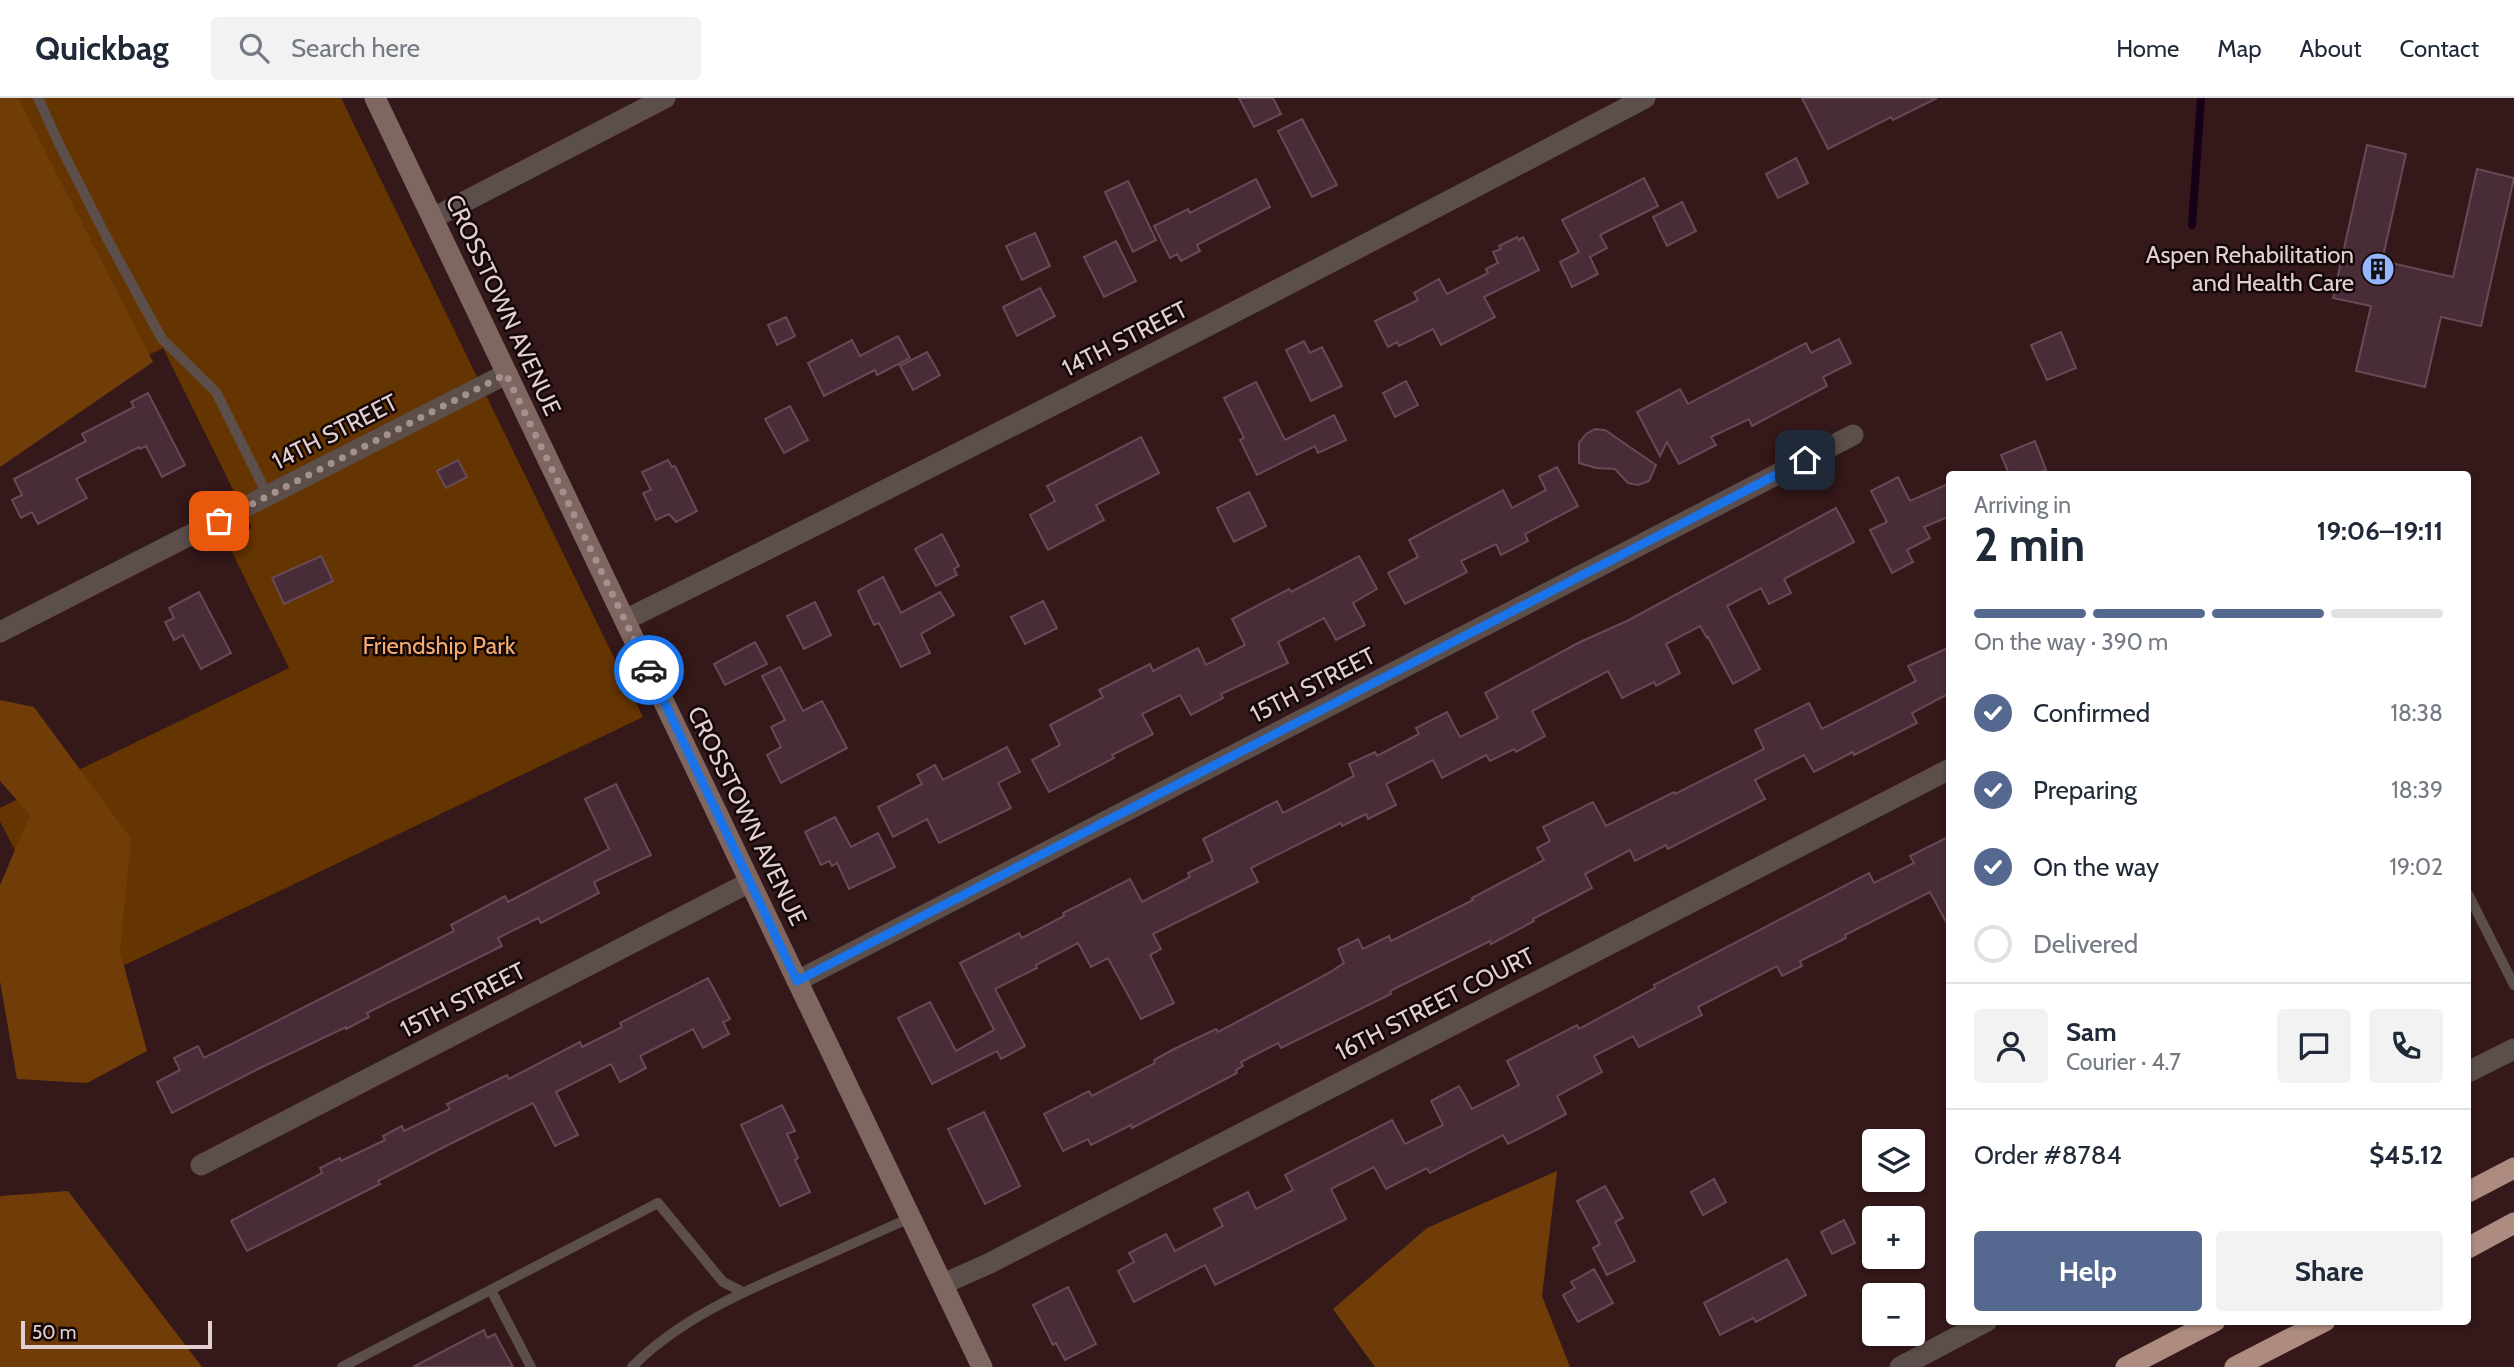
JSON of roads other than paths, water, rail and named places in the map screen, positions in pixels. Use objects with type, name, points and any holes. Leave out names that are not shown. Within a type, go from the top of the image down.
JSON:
[{"type":"highway","points":[[2471,1190],[2514,1168]]},
{"type":"highway","points":[[2471,1246],[2514,1223]]},
{"type":"highway","points":[[2126,1367],[2207,1325]]},
{"type":"highway","points":[[2235,1367],[2317,1325]]},
{"type":"street","name":"CROSSTOWN AVENUE","points":[[375,98],[982,1367]]},
{"type":"street","points":[[433,218],[665,98]]},
{"type":"street","name":"14TH STREET","points":[[625,620],[872,498],[1397,229],[1645,98]]},
{"type":"street","name":"14TH STREET","points":[[0,632],[506,374]]},
{"type":"street","name":"15TH STREET","points":[[797,981],[1853,435]]},
{"type":"street","name":"16TH STREET COURT","points":[[943,1284],[988,1264],[1946,771]]},
{"type":"street","name":"15TH STREET","points":[[201,1166],[750,882]]},
{"type":"street","points":[[2471,1070],[2514,1049]]},
{"type":"street","points":[[1900,1367],[1979,1325]]},
{"type":"lane","points":[[38,98],[110,244],[162,339],[216,392],[268,496]]},
{"type":"lane","points":[[2471,900],[2514,985]]},
{"type":"lane","points":[[342,1367],[658,1203],[723,1282],[743,1292]]},
{"type":"lane","points":[[632,1367],[649,1350],[743,1292],[912,1217]]},
{"type":"lane","points":[[491,1290],[531,1367]]},
{"type":"waterway","points":[[2192,225],[2201,98]]},
{"type":"place","name":"Aspen Rehabilitation and Health Care","points":[[2378,269]]},
{"type":"park label","name":"Friendship Park","points":[[439,646]]}]
